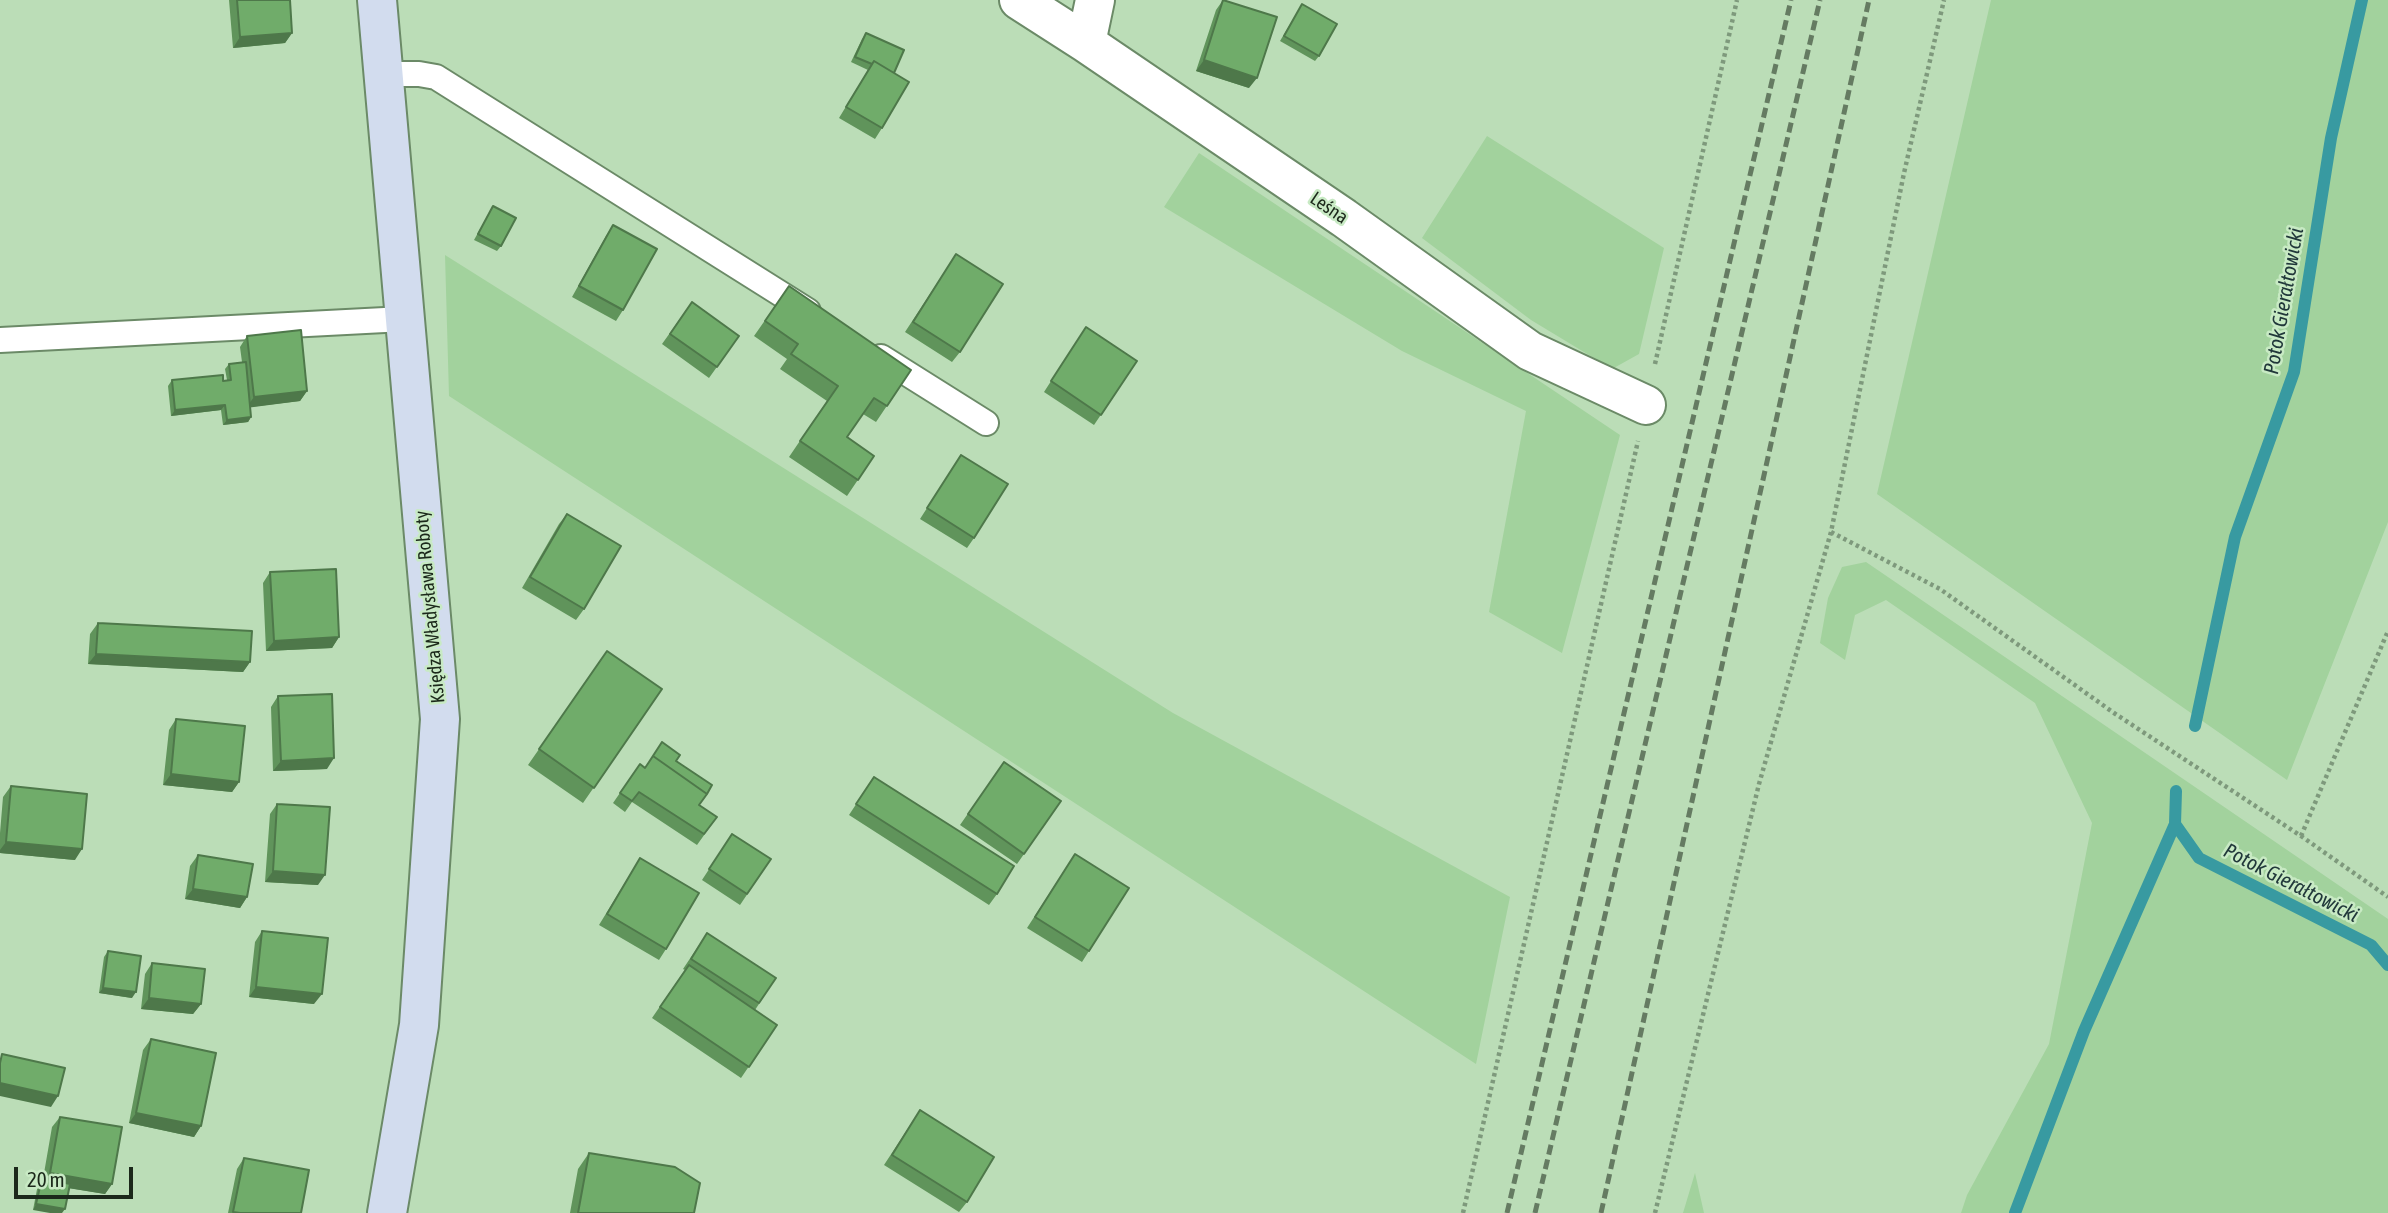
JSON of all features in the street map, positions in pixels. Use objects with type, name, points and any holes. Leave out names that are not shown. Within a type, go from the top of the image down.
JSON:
[{"type":"main road","name":"Księdza Władysława Roboty","points":[[377,0],[440,719],[419,1025],[387,1213]]},
{"type":"street","name":"Leśna","points":[[1019,0],[1344,218],[1530,351],[1646,405]]},
{"type":"street","points":[[1086,43],[1095,0]]},
{"type":"lane","points":[[383,74],[436,77],[822,320]]},
{"type":"lane","points":[[0,340],[404,319]]},
{"type":"lane","points":[[857,342],[986,423]]},
{"type":"path","points":[[1463,1213],[1737,0]]},
{"type":"path","points":[[1655,1213],[1759,785],[1831,532],[1904,173],[1944,0]]},
{"type":"path","points":[[1831,532],[1940,589],[2114,713],[2301,836],[2388,897]]},
{"type":"path","points":[[2301,836],[2388,631]]},
{"type":"green space","points":[[1991,0],[2388,0],[2388,522],[2287,780],[1877,494]]},
{"type":"green space","points":[[1487,136],[1664,248],[1639,354],[1612,369],[1531,320],[1422,238]]},
{"type":"green space","points":[[1199,153],[1620,435],[1562,653],[1489,612],[1526,411],[1402,351],[1164,207]]},
{"type":"green space","points":[[445,255],[1173,713],[1510,897],[1476,1064],[449,396]]},
{"type":"green space","points":[[1866,562],[2388,919],[2388,1213],[1961,1213],[1967,1195],[2049,1044],[2092,823],[2035,703],[1886,600],[1855,615],[1845,660],[1820,643],[1828,598],[1842,567]]},
{"type":"green space","points":[[1695,1173],[1704,1213],[1683,1213]]},
{"type":"building","points":[[237,0],[290,0],[292,33],[240,37]]},
{"type":"building","points":[[1223,0],[1277,17],[1257,78],[1204,60]]},
{"type":"building","points":[[1302,4],[1337,24],[1319,56],[1284,36]]},
{"type":"building","points":[[866,33],[904,50],[894,73],[874,61],[872,64],[855,57]]},
{"type":"building","points":[[874,61],[909,82],[882,128],[846,107]]},
{"type":"building","points":[[493,206],[516,218],[501,246],[478,234]]},
{"type":"building","points":[[613,225],[657,249],[623,310],[579,286]]},
{"type":"building","points":[[956,254],[1003,284],[960,352],[913,322]]},
{"type":"building","points":[[789,286],[911,370],[887,406],[874,398],[847,437],[874,456],[858,480],[800,441],[838,386],[791,354],[798,344],[765,321]]},
{"type":"building","points":[[692,302],[739,336],[717,367],[670,334]]},
{"type":"building","points":[[1086,327],[1137,361],[1101,415],[1051,381]]},
{"type":"building","points":[[301,330],[307,391],[254,397],[247,336]]},
{"type":"building","points":[[246,362],[251,417],[227,420],[225,405],[175,410],[172,380],[223,375],[223,381],[231,380],[229,364]]},
{"type":"building","points":[[961,455],[1008,484],[974,538],[927,508]]},
{"type":"building","points":[[567,514],[621,546],[584,609],[530,577]]},
{"type":"building","points":[[336,569],[339,637],[274,641],[270,572]]},
{"type":"building","points":[[98,623],[252,631],[250,662],[96,654]]},
{"type":"building","points":[[607,651],[662,689],[594,788],[539,749]]},
{"type":"building","points":[[332,694],[334,758],[281,761],[278,696]]},
{"type":"building","points":[[176,719],[245,726],[239,782],[171,774]]},
{"type":"building","points":[[662,742],[680,755],[676,761],[712,785],[707,794],[653,756],[649,762]]},
{"type":"building","points":[[653,756],[707,794],[699,805],[717,817],[704,834],[639,792],[632,801],[620,793],[640,764],[645,768]]},
{"type":"building","points":[[1004,762],[1061,801],[1024,854],[968,814]]},
{"type":"building","points":[[874,777],[1014,866],[997,894],[856,804]]},
{"type":"building","points":[[11,786],[87,794],[82,849],[6,842]]},
{"type":"building","points":[[277,804],[330,807],[325,875],[273,871]]},
{"type":"building","points":[[732,834],[771,859],[747,894],[709,869]]},
{"type":"building","points":[[1075,854],[1129,888],[1089,951],[1035,917]]},
{"type":"building","points":[[198,855],[253,864],[247,897],[193,889]]},
{"type":"building","points":[[640,858],[699,893],[666,949],[607,914]]},
{"type":"building","points":[[262,931],[328,938],[322,994],[256,987]]},
{"type":"building","points":[[707,933],[776,978],[759,1003],[691,959]]},
{"type":"building","points":[[108,951],[141,956],[136,992],[103,988]]},
{"type":"building","points":[[152,963],[205,969],[201,1004],[149,998]]},
{"type":"building","points":[[689,965],[777,1025],[749,1067],[660,1007]]},
{"type":"building","points":[[151,1039],[216,1053],[201,1126],[136,1113]]},
{"type":"building","points":[[2,1054],[65,1068],[58,1096],[0,1083]]},
{"type":"building","points":[[920,1110],[994,1157],[967,1202],[892,1155]]},
{"type":"building","points":[[60,1117],[122,1127],[112,1184],[50,1173]]},
{"type":"building","points":[[589,1153],[675,1167],[700,1183],[694,1213],[578,1213]]},
{"type":"building","points":[[244,1158],[309,1170],[301,1213],[233,1212]]},
{"type":"building","points":[[42,1178],[70,1184],[65,1209],[36,1204]]},
{"type":"waterway","name":"Potok Gierałtowicki","points":[[2195,726],[2235,537],[2294,372],[2331,138],[2362,0]]},
{"type":"waterway","name":"Potok Gierałtowicki","points":[[2176,791],[2175,824],[2199,858],[2371,945],[2388,965]]},
{"type":"waterway","points":[[2015,1213],[2084,1031],[2175,824]]},
{"type":"railway","points":[[1507,1213],[1791,0]]},
{"type":"railway","points":[[1535,1213],[1820,0]]},
{"type":"railway","points":[[1601,1213],[1869,0]]}]
